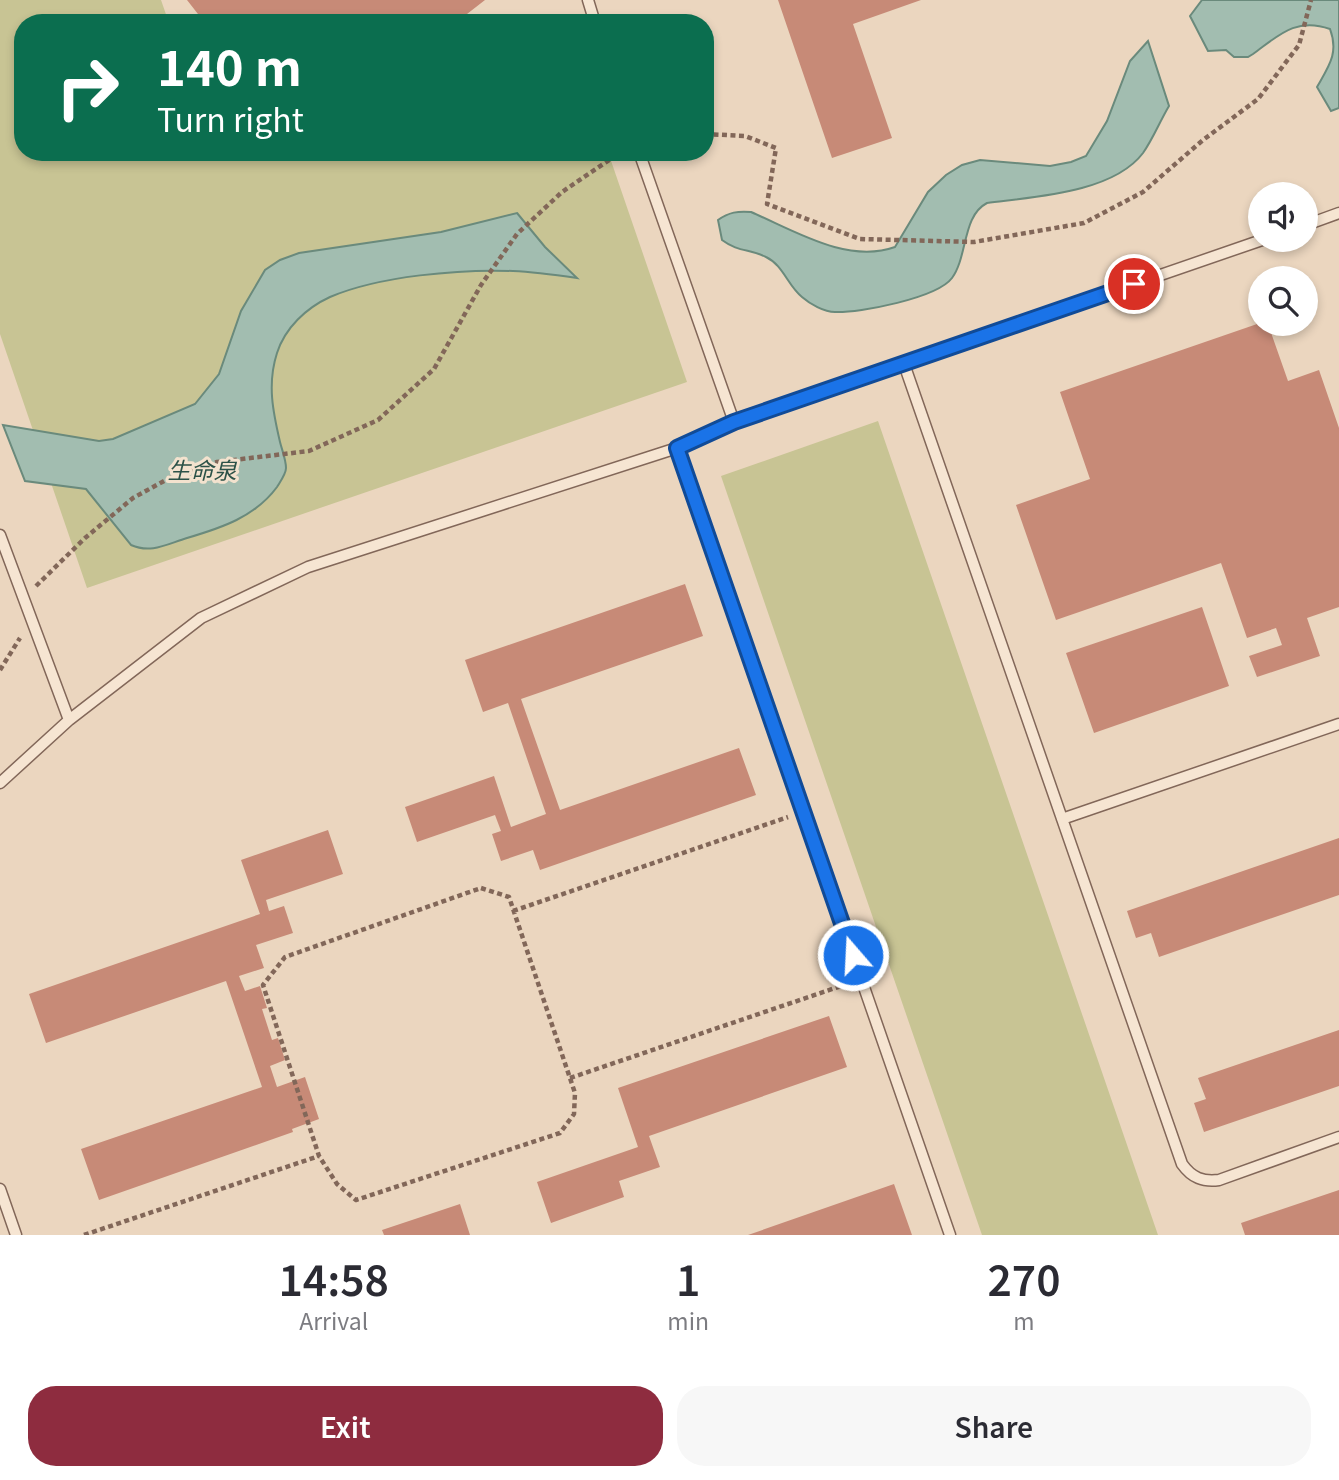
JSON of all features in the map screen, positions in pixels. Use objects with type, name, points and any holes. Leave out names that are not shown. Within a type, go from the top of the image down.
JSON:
[{"type":"lane","points":[[642,161],[734,422]]},
{"type":"lane","points":[[1318,221],[1339,213]]},
{"type":"lane","points":[[0,783],[69,720],[201,618],[308,567],[677,448],[734,422],[1248,245]]},
{"type":"lane","points":[[904,364],[1182,1164],[1189,1173],[1208,1181],[1219,1180],[1339,1137]]},
{"type":"lane","points":[[677,448],[950,1235]]},
{"type":"lane","points":[[0,535],[69,720]]},
{"type":"lane","points":[[1062,818],[1339,724]]},
{"type":"lane","points":[[0,1189],[16,1235]]},
{"type":"path","points":[[714,134],[745,136],[776,149],[767,204],[860,239],[974,242],[1084,223],[1143,192],[1203,140],[1258,99],[1299,45],[1311,0]]},
{"type":"path","points":[[23,598],[85,538],[133,498],[175,475],[218,462],[309,452],[378,420],[434,369],[481,285],[517,234],[562,192],[608,161]]},
{"type":"path","points":[[513,911],[803,812]]},
{"type":"path","points":[[481,888],[509,897],[570,1078],[575,1093],[573,1114],[560,1133],[356,1200],[337,1184],[319,1156],[263,985],[285,957],[481,888]]},
{"type":"path","points":[[570,1078],[861,979]]},
{"type":"path","points":[[84,1235],[319,1156]]},
{"type":"shaded area","points":[[0,0],[161,0],[166,14],[14,14],[14,161],[611,161],[687,382],[87,588],[0,334]]},
{"type":"shaded area","points":[[878,421],[1158,1235],[982,1235],[721,476]]},
{"type":"water","points":[[1202,0],[1339,0],[1339,108],[1331,111],[1317,87],[1329,66],[1333,52],[1330,29],[1307,25],[1298,27],[1288,30],[1248,57],[1234,57],[1226,50],[1208,51],[1190,16]]},
{"type":"water","points":[[1148,41],[1169,106],[1143,153],[1130,166],[1093,185],[1049,195],[987,203],[973,217],[961,259],[952,278],[931,292],[879,307],[847,312],[826,311],[802,297],[772,261],[760,254],[733,247],[722,240],[718,220],[738,212],[751,212],[803,236],[840,248],[877,251],[895,247],[928,192],[946,175],[962,165],[980,160],[1050,166],[1086,156],[1107,121],[1130,61]]},
{"type":"water","name":"生命泉","points":[[517,213],[545,247],[577,278],[492,271],[395,279],[330,297],[313,307],[291,327],[277,353],[272,376],[273,409],[285,473],[268,497],[248,514],[212,530],[159,547],[138,548],[131,545],[86,489],[25,481],[3,425],[99,441],[113,439],[195,404],[219,374],[241,311],[265,270],[280,260],[299,253],[441,232]]},
{"type":"building","points":[[187,0],[485,0],[467,14],[198,14]]},
{"type":"building","points":[[778,0],[921,0],[853,24],[892,138],[832,158]]},
{"type":"building","points":[[1248,327],[1248,336],[1272,336],[1288,381],[1319,370],[1339,428],[1339,607],[1307,618],[1320,656],[1257,677],[1249,656],[1282,645],[1276,628],[1247,638],[1221,563],[1056,620],[1016,505],[1090,479],[1060,392]]},
{"type":"building","points":[[685,584],[703,636],[521,699],[560,810],[739,748],[756,795],[540,870],[533,850],[501,861],[492,834],[501,831],[495,815],[417,842],[405,807],[494,776],[511,827],[546,814],[508,703],[483,712],[465,660]]},
{"type":"building","points":[[1202,607],[1229,686],[1094,733],[1066,653]]},
{"type":"building","points":[[328,830],[343,874],[266,900],[269,911],[284,906],[293,933],[256,945],[264,968],[239,976],[245,991],[260,986],[267,1008],[262,1009],[272,1040],[278,1038],[285,1060],[270,1066],[277,1087],[305,1077],[319,1119],[292,1129],[293,1132],[99,1200],[81,1149],[262,1087],[226,981],[46,1043],[29,994],[260,914],[241,860]]},
{"type":"building","points":[[1339,838],[1339,895],[1159,957],[1151,933],[1136,938],[1127,911]]},
{"type":"building","points":[[829,1016],[847,1067],[649,1136],[660,1167],[619,1181],[624,1197],[551,1223],[537,1182],[638,1147],[618,1088]]},
{"type":"building","points":[[1339,1030],[1339,1086],[1204,1132],[1194,1103],[1206,1099],[1198,1078]]},
{"type":"building","points":[[894,1184],[912,1235],[748,1235]]},
{"type":"building","points":[[1339,1190],[1339,1235],[1245,1235],[1241,1223]]},
{"type":"building","points":[[460,1204],[470,1235],[384,1235],[382,1230]]},
{"type":"route","points":[[853,955],[677,448],[734,422],[1134,284]]}]
